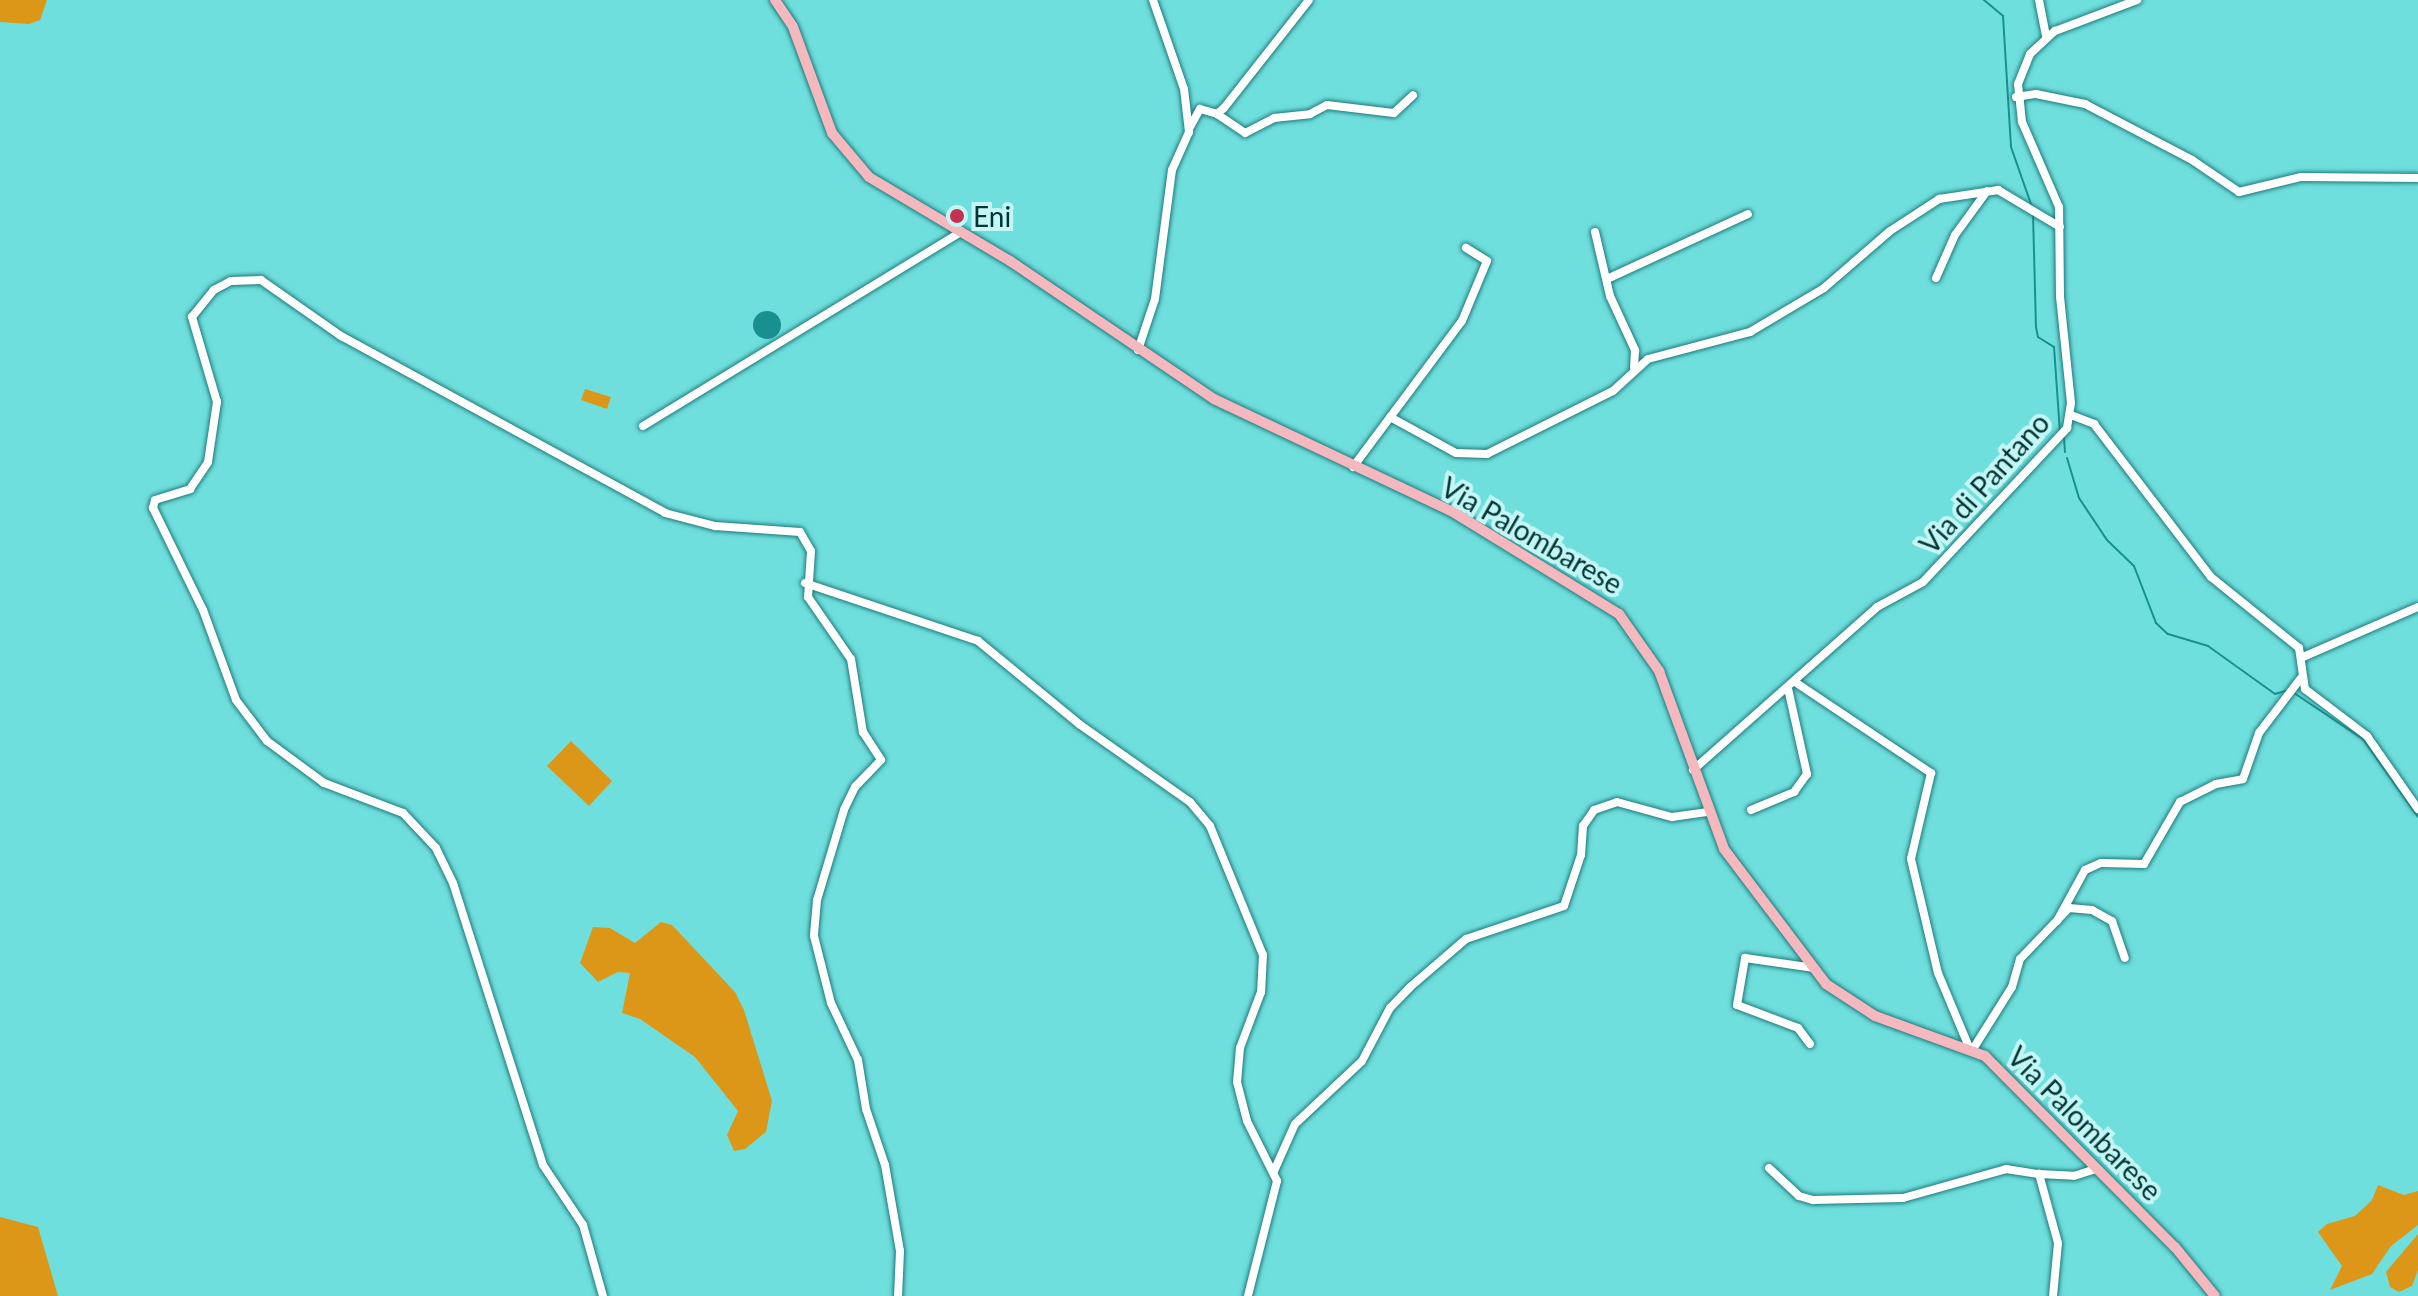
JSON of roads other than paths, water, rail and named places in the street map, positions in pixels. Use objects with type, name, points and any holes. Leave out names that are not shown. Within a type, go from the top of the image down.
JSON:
[{"type":"main road","name":"Via Palombarese","points":[[775,0],[793,27],[829,125],[850,160],[878,183],[961,232],[1220,403],[1458,514],[1616,610],[1657,666],[1707,812],[1737,869],[1834,992],[1860,1009],[1915,1033],[1971,1048],[2096,1169],[2215,1296]]},
{"type":"street","points":[[1153,0],[1185,93],[1189,132]]},
{"type":"street","points":[[1217,114],[1309,0]]},
{"type":"street","points":[[2039,0],[2046,37]]},
{"type":"street","points":[[2137,0],[2066,24],[2046,37],[2023,66],[2016,97],[2036,94],[2085,104],[2189,158],[2242,193],[2301,177],[2418,178]]},
{"type":"street","points":[[1138,350],[1155,299],[1173,167],[1199,109],[1217,114],[1241,134],[1274,118],[1310,114],[1327,105],[1394,113],[1413,95]]},
{"type":"street","name":"Via di Pantano","points":[[1693,770],[1877,607],[1922,584],[2059,438],[2071,415],[2061,228],[2055,189],[2024,129],[2016,97]]},
{"type":"street","points":[[1390,417],[1456,453],[1484,455],[1613,391],[1634,368],[1676,348],[1746,334],[1824,288],[1933,202],[1988,190],[2002,192],[2061,228]]},
{"type":"street","points":[[1936,278],[1955,235],[1988,190]]},
{"type":"street","points":[[1607,279],[1748,214]]},
{"type":"street","points":[[643,426],[961,232]]},
{"type":"street","points":[[1595,232],[1607,279],[1635,352],[1634,368]]},
{"type":"street","points":[[1353,467],[1466,314],[1487,261],[1466,248]]},
{"type":"street","points":[[603,1296],[588,1236],[541,1158],[453,883],[436,848],[403,813],[318,781],[267,741],[236,700],[201,605],[153,508],[157,499],[188,490],[201,476],[217,419],[213,380],[193,313],[223,284],[258,278],[348,340],[660,511],[715,526],[797,529],[811,549],[805,583],[814,609],[851,659],[863,732],[881,760],[846,803],[817,903],[814,936],[831,1003],[858,1060],[866,1109],[884,1160],[899,1245],[898,1296]]},
{"type":"street","points":[[2057,921],[2087,869],[2103,863],[2144,864],[2180,802],[2216,784],[2243,779],[2259,733],[2301,678],[2303,657],[2296,646],[2206,572],[2094,424],[2071,415]]},
{"type":"street","points":[[805,583],[978,641],[1205,818],[1262,947],[1261,992],[1240,1048],[1237,1082],[1247,1121],[1274,1171],[1277,1186],[1248,1296]]},
{"type":"street","points":[[2303,657],[2418,607]]},
{"type":"street","points":[[2301,678],[2313,697],[2367,736],[2418,809]]},
{"type":"street","points":[[1751,810],[1794,792],[1807,776],[1807,754],[1792,685]]},
{"type":"street","points":[[1792,685],[1931,773],[1912,839],[1911,863],[1938,973],[1971,1048]]},
{"type":"street","points":[[1274,1171],[1295,1124],[1362,1061],[1390,1008],[1406,991],[1466,939],[1564,906],[1582,851],[1583,826],[1594,810],[1617,802],[1672,817],[1707,812]]},
{"type":"street","points":[[1971,1048],[2012,987],[2020,959],[2073,906],[2101,914],[2116,926],[2125,958]]},
{"type":"street","points":[[1810,1044],[1798,1028],[1737,1005],[1745,958],[1814,968]]},
{"type":"street","points":[[1769,1168],[1811,1200],[1900,1198],[2009,1168],[2039,1174],[2076,1175],[2096,1169]]},
{"type":"street","points":[[2039,1174],[2058,1243],[2053,1296]]},
{"type":"water","points":[[767,311],[777,315],[781,325],[777,335],[767,339],[757,335],[753,325],[757,315]]},
{"type":"waterway","points":[[1984,0],[2003,16],[2011,147],[2032,207]]},
{"type":"waterway","points":[[2033,214],[2036,327],[2038,337],[2054,347],[2060,433]]},
{"type":"waterway","points":[[2064,438],[2065,452]]},
{"type":"waterway","points":[[2067,458],[2079,498],[2107,540],[2134,566],[2156,623],[2168,634],[2208,646],[2275,694],[2289,690]]},
{"type":"waterway","points":[[2294,693],[2363,739],[2418,817]]},
{"type":"place","name":"Eni","points":[[957,216]]}]
